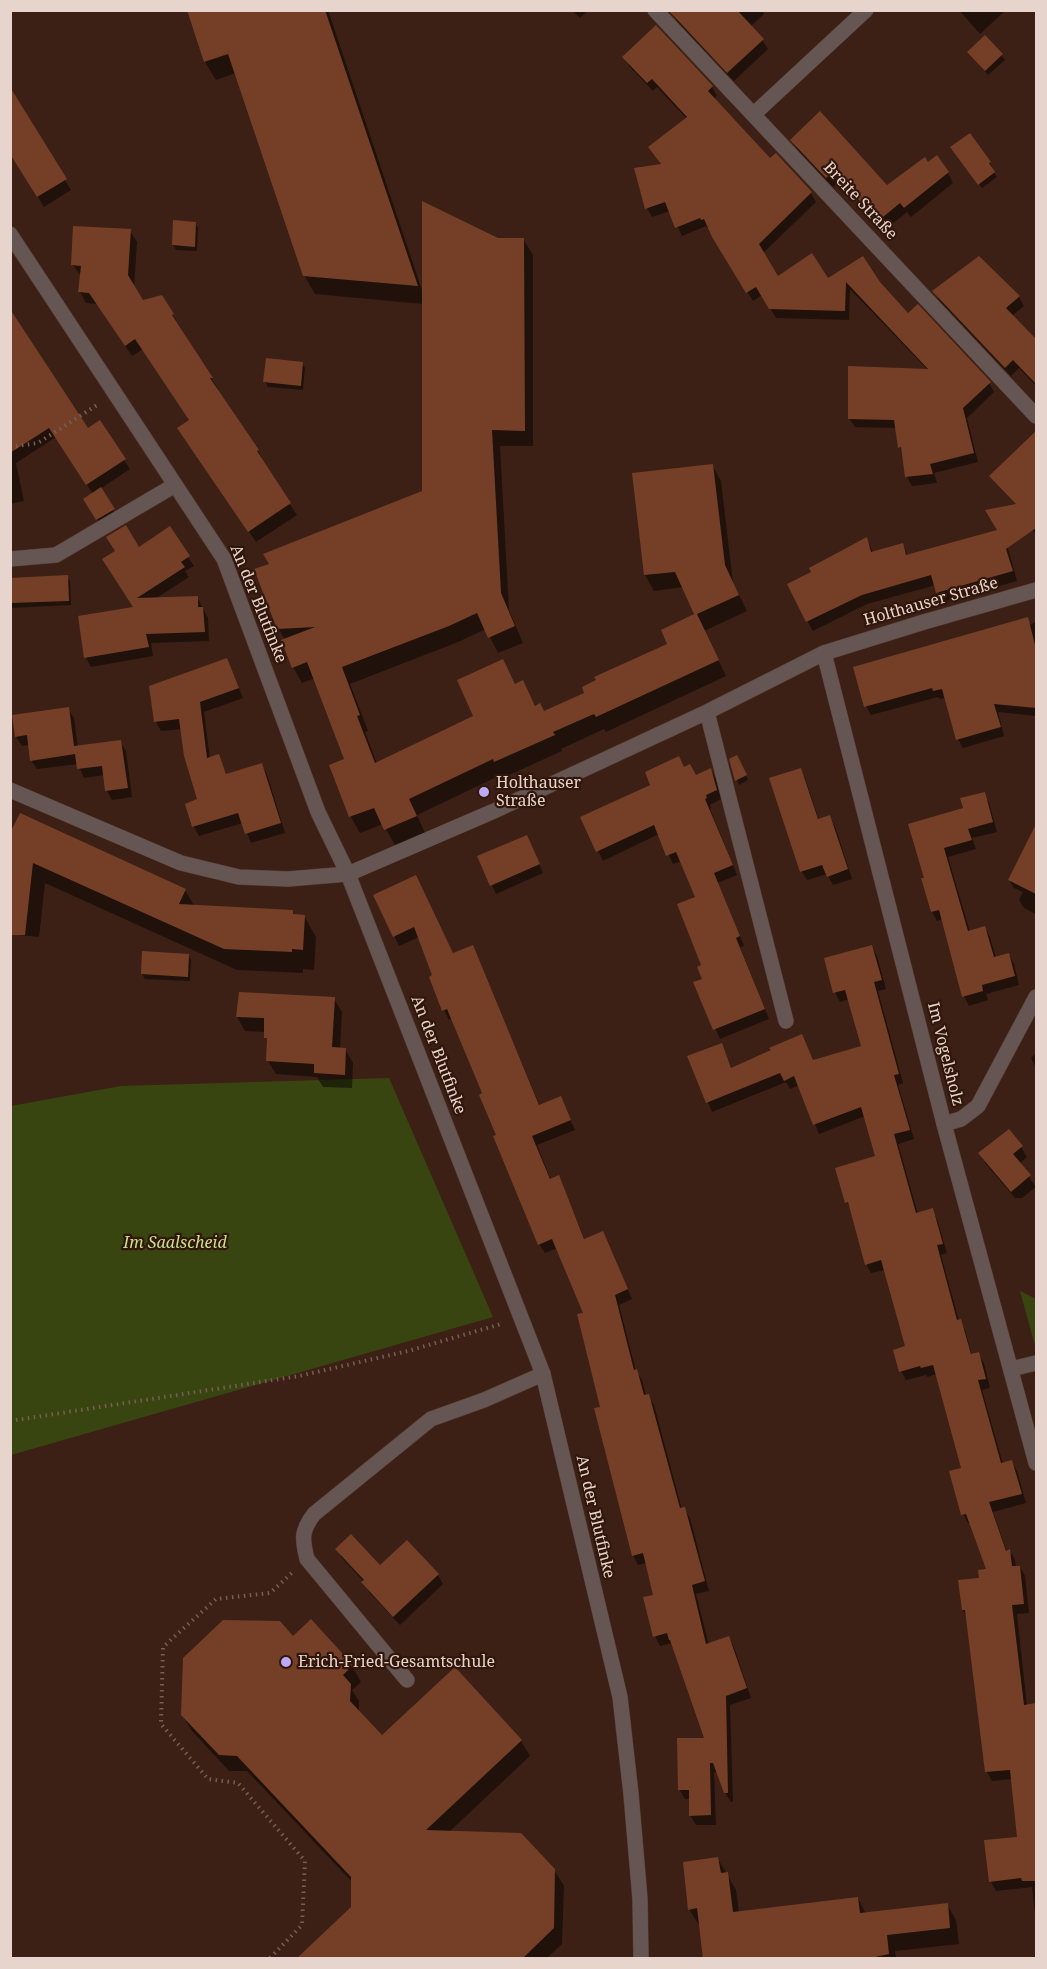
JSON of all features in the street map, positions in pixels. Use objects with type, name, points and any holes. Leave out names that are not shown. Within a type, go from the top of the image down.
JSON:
[{"type":"street","name":"Breite Straße","points":[[655,10],[1036,416]]},
{"type":"street","points":[[754,114],[866,10]]},
{"type":"street","name":"An der Blutfinke","points":[[10,234],[224,559],[318,812],[348,874],[543,1374],[620,1697],[640,1899],[641,1959]]},
{"type":"street","points":[[10,559],[56,555],[175,485]]},
{"type":"street","name":"Holthauser Straße","points":[[10,790],[181,863],[239,877],[288,879],[348,874],[494,811],[707,712],[824,653],[1036,590]]},
{"type":"street","name":"Im Vogelsholz","points":[[824,653],[944,1124],[1036,1463]]},
{"type":"street","points":[[707,712],[786,1021]]},
{"type":"street","points":[[944,1124],[961,1119],[978,1106],[1036,998]]},
{"type":"street","points":[[1011,1369],[1036,1363]]},
{"type":"street","points":[[407,1680],[306,1559],[303,1543],[305,1527],[314,1514],[431,1419],[484,1400],[543,1374]]},
{"type":"path","points":[[10,447],[38,443],[116,394]]},
{"type":"path","points":[[10,1421],[299,1376],[408,1351],[520,1318]]},
{"type":"path","points":[[270,1959],[302,1925],[305,1861],[238,1783],[208,1779],[161,1724],[163,1647],[216,1599],[270,1593],[306,1559]]},
{"type":"green space","name":"Im Saalscheid","points":[[389,1078],[493,1317],[11,1455],[11,1106],[121,1086]]},
{"type":"green space","points":[[1020,1291],[1036,1299],[1036,1349]]},
{"type":"building","points":[[187,10],[325,10],[418,286],[303,276],[228,54],[204,62]]},
{"type":"building","points":[[671,10],[737,10],[764,39],[727,73],[670,12]]},
{"type":"building","points":[[656,25],[713,86],[708,91],[770,158],[776,153],[812,192],[759,244],[778,276],[812,253],[828,278],[863,256],[880,282],[908,313],[918,304],[991,382],[963,408],[974,453],[930,464],[933,474],[905,477],[894,420],[848,419],[848,366],[928,369],[846,282],[845,311],[769,309],[756,287],[746,293],[712,237],[704,219],[700,218],[675,228],[665,202],[645,209],[634,168],[661,164],[648,147],[687,117],[652,79],[647,83],[622,57]]},
{"type":"building","points":[[985,35],[1003,54],[985,71],[967,52]]},
{"type":"building","points":[[10,87],[67,179],[37,197],[10,154]]},
{"type":"building","points":[[820,111],[887,185],[925,157],[928,162],[937,155],[949,172],[904,208],[900,203],[877,222],[834,171],[826,178],[790,140]]},
{"type":"building","points":[[970,133],[991,162],[989,163],[995,172],[978,185],[950,147]]},
{"type":"building","points":[[422,201],[498,238],[524,238],[525,431],[492,430],[501,593],[515,626],[488,638],[477,613],[342,667],[375,763],[473,716],[457,680],[503,659],[515,684],[523,680],[535,706],[540,703],[544,711],[584,693],[582,687],[596,680],[594,677],[667,644],[661,630],[694,614],[675,572],[644,575],[632,473],[713,464],[725,565],[739,595],[697,614],[719,660],[596,717],[594,714],[553,732],[555,735],[494,762],[493,759],[409,799],[417,816],[384,830],[374,808],[349,817],[329,765],[344,759],[307,662],[292,668],[281,640],[315,627],[277,629],[254,569],[269,564],[263,554],[422,491]]},
{"type":"building","points":[[173,220],[196,222],[195,247],[172,245]]},
{"type":"building","points":[[73,226],[131,229],[128,275],[143,300],[162,295],[174,314],[172,315],[213,378],[210,378],[259,450],[257,451],[291,503],[248,532],[177,428],[189,420],[135,339],[125,346],[89,293],[78,292],[81,266],[71,265]]},
{"type":"building","points":[[979,256],[1020,296],[1006,308],[1036,339],[1036,384],[1013,360],[1005,368],[932,291]]},
{"type":"building","points":[[10,309],[88,428],[100,420],[126,459],[86,485],[49,428],[10,453]]},
{"type":"building","points":[[266,358],[303,362],[301,386],[263,382]]},
{"type":"building","points":[[1036,431],[1036,528],[1006,549],[1013,571],[936,593],[931,575],[862,595],[806,622],[787,584],[811,572],[809,568],[867,537],[871,552],[903,543],[906,555],[997,530],[985,510],[1016,504],[989,476]]},
{"type":"building","points":[[101,487],[115,509],[96,520],[83,499]]},
{"type":"building","points":[[126,525],[139,547],[170,526],[190,556],[181,562],[185,567],[137,598],[198,596],[198,607],[203,607],[205,632],[146,634],[149,647],[84,658],[78,616],[133,607],[102,559],[115,551],[106,537]]},
{"type":"building","points":[[68,575],[69,601],[10,603],[10,578]]},
{"type":"building","points":[[1028,617],[1036,649],[1036,708],[994,704],[1001,727],[956,740],[942,689],[933,691],[932,688],[864,707],[853,667]]},
{"type":"building","points":[[227,658],[239,688],[200,702],[207,758],[219,754],[226,774],[262,763],[281,823],[245,834],[238,813],[192,827],[185,804],[197,799],[184,756],[179,719],[154,722],[149,686]]},
{"type":"building","points":[[69,707],[74,746],[121,740],[128,788],[105,791],[102,766],[77,769],[75,754],[30,761],[27,735],[15,737],[12,715]]},
{"type":"building","points":[[737,755],[747,775],[735,781],[729,759]]},
{"type":"building","points":[[679,756],[684,767],[690,764],[696,775],[711,768],[717,790],[706,795],[705,799],[733,865],[714,873],[740,936],[736,938],[765,1009],[713,1030],[693,982],[702,979],[697,967],[701,965],[677,904],[695,897],[676,852],[666,856],[654,825],[596,852],[580,817],[650,785],[645,772]]},
{"type":"building","points":[[801,768],[818,819],[830,815],[848,869],[827,877],[822,865],[800,872],[769,778]]},
{"type":"building","points":[[985,792],[993,822],[968,829],[972,840],[944,848],[968,931],[985,926],[994,957],[1009,953],[1015,976],[982,985],[983,991],[962,997],[939,910],[931,912],[921,878],[924,878],[908,824],[963,808],[960,798]]},
{"type":"building","points":[[20,813],[186,889],[179,904],[293,910],[293,914],[305,915],[303,950],[292,949],[292,952],[224,949],[33,863],[25,935],[10,935],[10,833]]},
{"type":"building","points":[[1036,824],[1036,894],[1008,880]]},
{"type":"building","points":[[527,835],[540,864],[490,886],[477,856]]},
{"type":"building","points":[[416,875],[453,953],[473,945],[539,1105],[561,1096],[571,1120],[532,1136],[550,1179],[559,1175],[584,1239],[603,1231],[628,1289],[615,1295],[634,1370],[637,1369],[644,1395],[649,1394],[680,1508],[685,1507],[705,1581],[692,1585],[706,1644],[729,1636],[747,1688],[726,1696],[728,1793],[724,1793],[713,1763],[710,1763],[711,1815],[689,1816],[689,1790],[678,1790],[677,1738],[704,1738],[667,1633],[653,1637],[643,1597],[653,1595],[643,1553],[632,1556],[594,1408],[600,1407],[577,1314],[583,1313],[552,1239],[538,1245],[493,1136],[496,1135],[479,1095],[482,1093],[447,1009],[442,1011],[429,977],[432,975],[414,927],[393,937],[373,895]]},
{"type":"building","points":[[872,945],[882,980],[874,982],[899,1074],[894,1075],[910,1130],[894,1134],[916,1213],[933,1208],[943,1244],[937,1245],[957,1320],[961,1319],[971,1354],[979,1352],[986,1379],[978,1380],[1001,1463],[1012,1460],[1022,1494],[989,1502],[1006,1551],[1010,1549],[1012,1566],[1020,1566],[1024,1604],[1012,1605],[1024,1705],[1036,1703],[1036,1881],[1022,1881],[1021,1878],[989,1882],[984,1840],[1017,1837],[1010,1770],[985,1772],[965,1610],[962,1610],[958,1580],[979,1578],[978,1570],[986,1569],[966,1514],[961,1515],[949,1471],[961,1468],[933,1365],[899,1372],[893,1350],[905,1346],[881,1260],[865,1265],[848,1202],[845,1203],[835,1168],[875,1156],[861,1107],[813,1125],[794,1076],[784,1081],[780,1073],[706,1103],[687,1056],[722,1043],[731,1068],[802,1034],[813,1060],[861,1046],[845,990],[833,993],[824,958]]},
{"type":"building","points":[[142,951],[189,954],[188,977],[141,974]]},
{"type":"building","points":[[239,992],[335,997],[332,1047],[346,1048],[345,1075],[314,1073],[314,1064],[266,1061],[267,1038],[264,1038],[264,1018],[236,1017]]},
{"type":"building","points":[[1009,1129],[1023,1146],[1013,1154],[1031,1175],[1011,1192],[978,1153]]},
{"type":"building","points":[[351,1534],[380,1565],[407,1540],[439,1574],[393,1617],[361,1582],[364,1580],[335,1549]]},
{"type":"building","points":[[311,1619],[353,1665],[343,1675],[351,1684],[350,1701],[382,1735],[455,1667],[522,1740],[426,1830],[521,1833],[555,1869],[554,1928],[522,1959],[296,1959],[351,1907],[351,1877],[237,1756],[219,1755],[181,1715],[183,1658],[223,1620],[280,1621],[293,1636]]},
{"type":"building","points":[[718,1857],[721,1873],[728,1872],[733,1912],[858,1897],[860,1913],[948,1903],[950,1928],[887,1935],[889,1954],[866,1959],[703,1959],[697,1908],[688,1910],[683,1862]]},
{"type":"place","name":"Holthauser Straße","points":[[484,792]]},
{"type":"place","name":"Erich-Fried-Gesamtschule","points":[[286,1662]]}]
